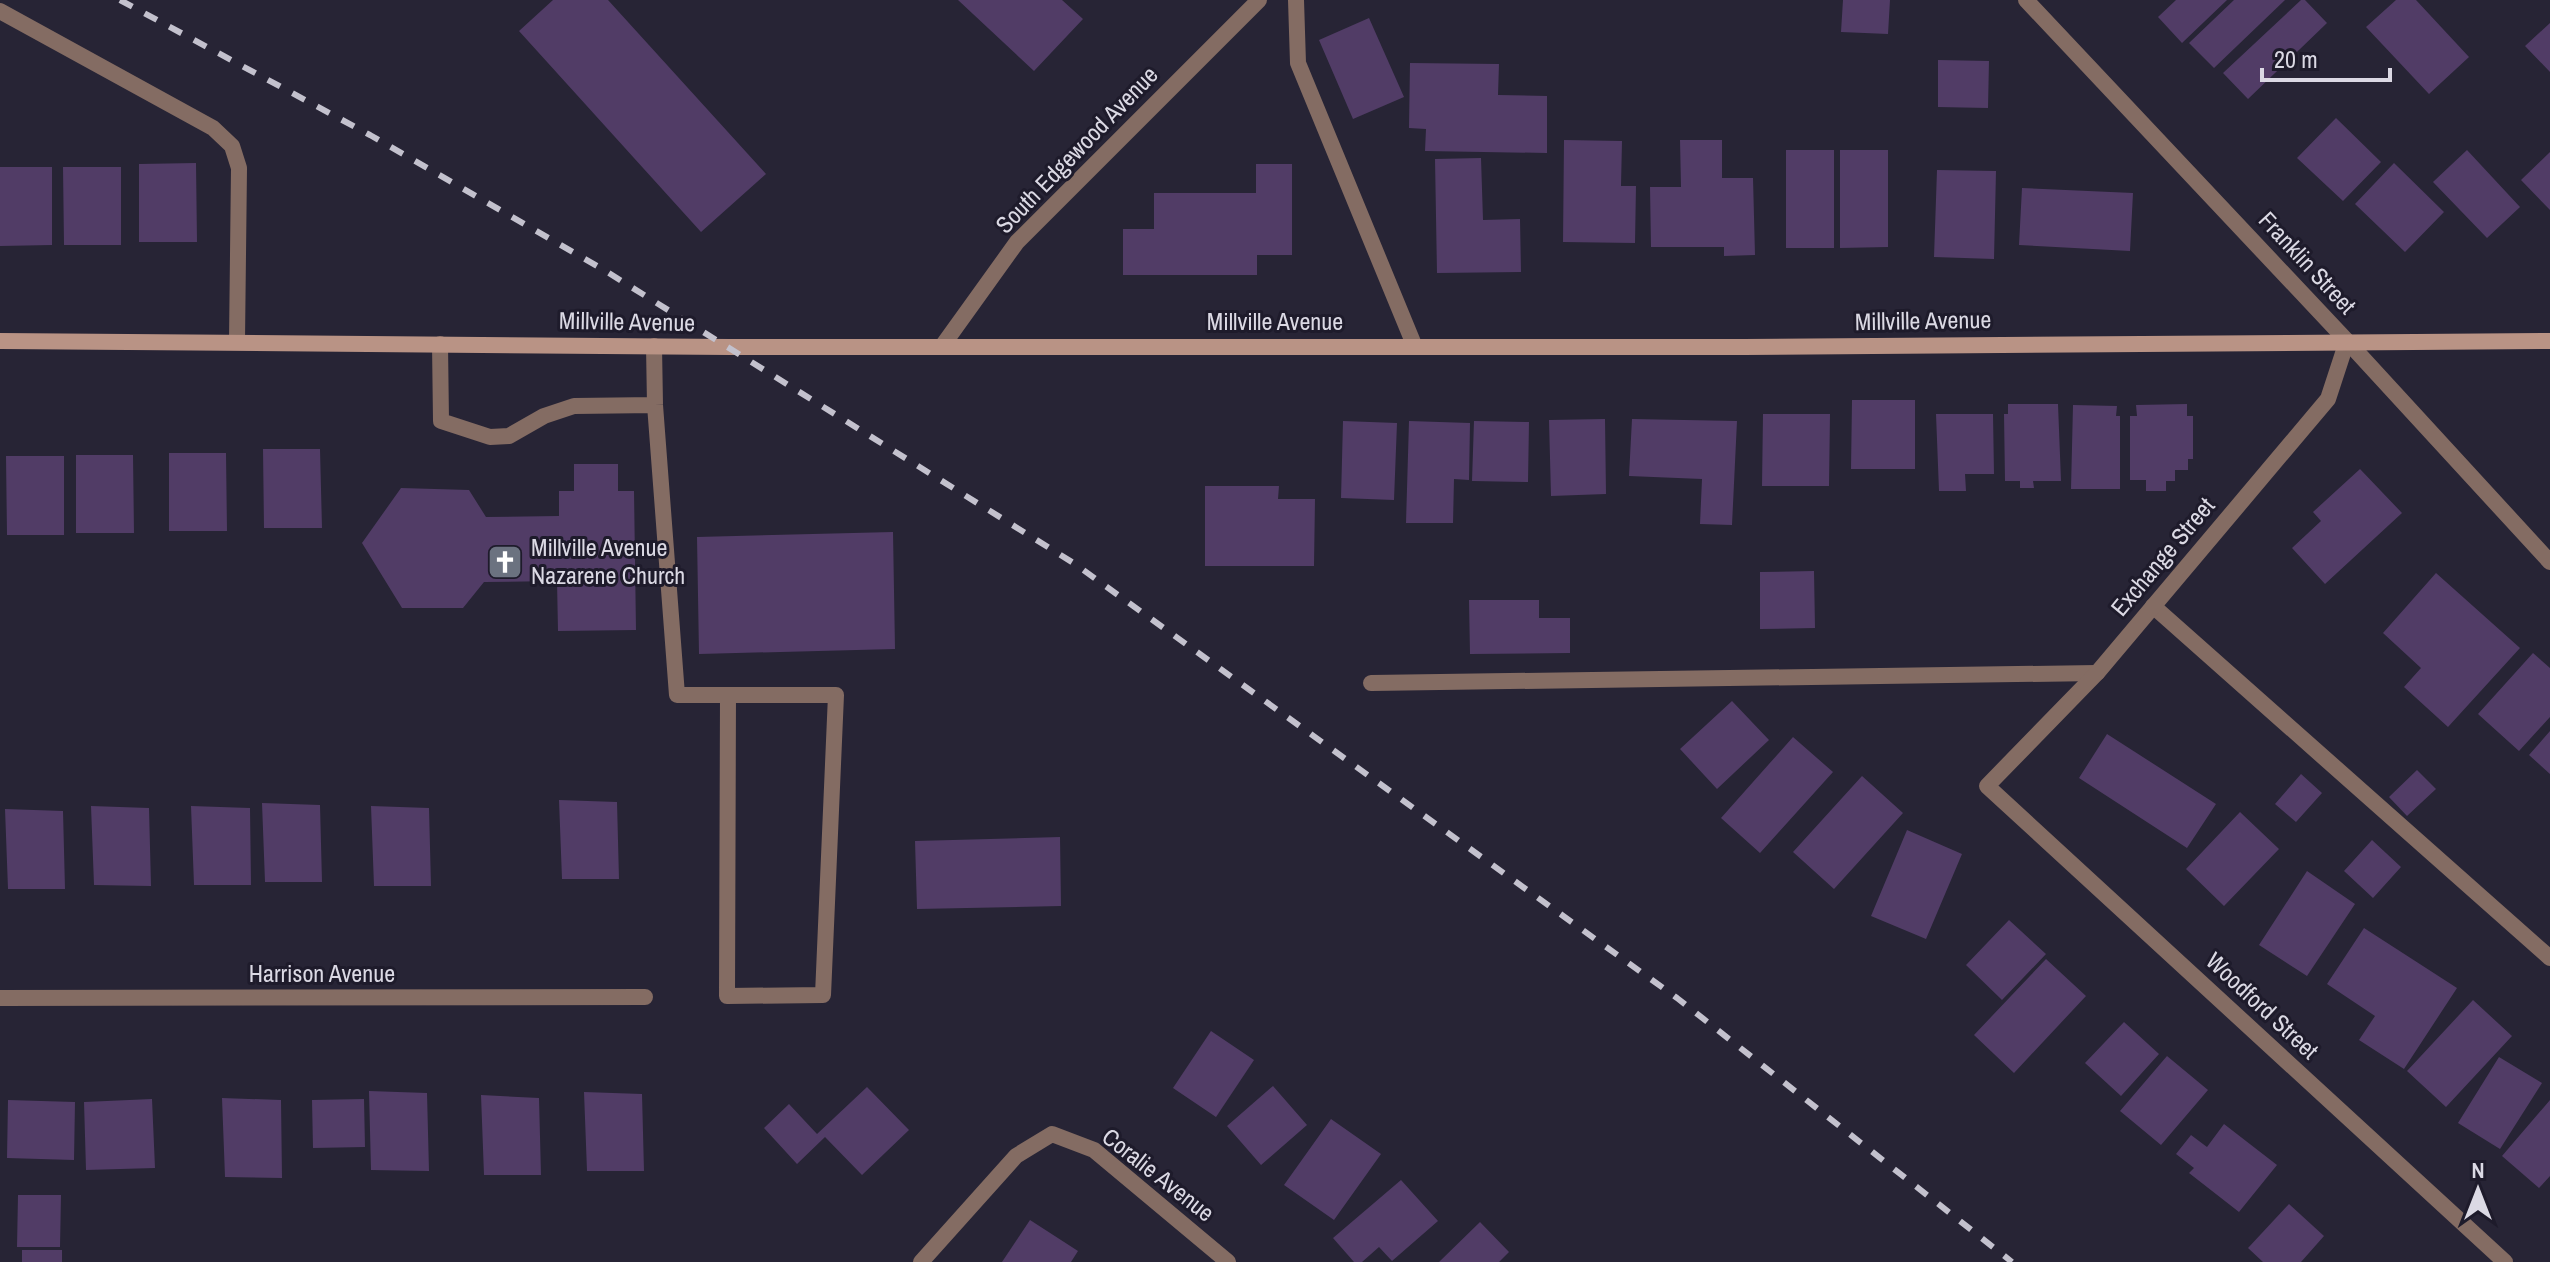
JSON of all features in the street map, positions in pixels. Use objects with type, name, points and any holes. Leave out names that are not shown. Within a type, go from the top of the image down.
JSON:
[{"type":"main road","name":"Millville Avenue","points":[[0,341],[1415,347],[2550,341]]},
{"type":"street","name":"South Edgewood Avenue","points":[[943,345],[1017,242],[1259,0]]},
{"type":"street","points":[[1296,0],[1298,63],[1415,347]]},
{"type":"street","name":"Franklin Street","points":[[2026,0],[2550,562]]},
{"type":"street","points":[[0,11],[213,128],[232,146],[239,168],[237,341]]},
{"type":"street","name":"Exchange Street","points":[[1987,786],[2097,673],[2328,399],[2347,341]]},
{"type":"street","points":[[440,344],[441,421],[490,437],[509,436],[544,416],[574,406],[655,405]]},
{"type":"street","points":[[654,346],[655,405],[677,695],[728,695],[836,695],[823,995],[727,996],[728,695]]},
{"type":"street","points":[[2153,606],[2550,958]]},
{"type":"street","points":[[1371,683],[2097,673]]},
{"type":"street","name":"Woodford Street","points":[[1987,786],[2505,1262]]},
{"type":"street","name":"Harrison Avenue","points":[[0,998],[645,997]]},
{"type":"street","name":"Coralie Avenue","points":[[921,1262],[1016,1156],[1052,1134],[1094,1150],[1228,1262]]},
{"type":"building","points":[[553,0],[608,0],[766,174],[701,232],[519,31]]},
{"type":"building","points":[[958,0],[1062,0],[1083,19],[1034,71]]},
{"type":"building","points":[[1843,0],[1890,0],[1888,34],[1841,32]]},
{"type":"building","points":[[2176,0],[2227,0],[2182,43],[2158,17]]},
{"type":"building","points":[[2234,0],[2285,0],[2214,68],[2189,43]]},
{"type":"building","points":[[2301,0],[2305,0],[2327,23],[2248,99],[2223,73]]},
{"type":"building","points":[[2396,0],[2416,0],[2469,57],[2429,94],[2366,27]]},
{"type":"building","points":[[1369,18],[1404,97],[1353,119],[1319,40]]},
{"type":"building","points":[[2550,23],[2550,72],[2525,46]]},
{"type":"building","points":[[1938,60],[1989,61],[1988,108],[1938,107]]},
{"type":"building","points":[[1410,63],[1499,64],[1498,95],[1547,96],[1547,153],[1425,151],[1426,129],[1409,128]]},
{"type":"building","points":[[2336,118],[2381,162],[2343,201],[2297,158]]},
{"type":"building","points":[[1564,140],[1622,141],[1621,186],[1636,186],[1635,243],[1563,242]]},
{"type":"building","points":[[1680,140],[1722,140],[1722,178],[1753,178],[1755,255],[1724,256],[1724,247],[1651,247],[1650,187],[1681,187]]},
{"type":"building","points":[[1786,150],[1834,150],[1834,248],[1786,248]]},
{"type":"building","points":[[1840,150],[1888,150],[1888,247],[1840,248]]},
{"type":"building","points":[[2467,150],[2520,207],[2487,238],[2433,182]]},
{"type":"building","points":[[2550,152],[2550,210],[2521,180]]},
{"type":"building","points":[[1481,158],[1483,220],[1520,219],[1521,272],[1437,273],[1435,159]]},
{"type":"building","points":[[196,163],[197,242],[139,242],[139,164]]},
{"type":"building","points":[[2394,163],[2444,212],[2405,252],[2355,204]]},
{"type":"building","points":[[1256,164],[1292,164],[1292,255],[1257,255],[1257,275],[1123,275],[1123,229],[1154,229],[1154,193],[1256,193]]},
{"type":"building","points":[[0,167],[52,167],[52,245],[0,246]]},
{"type":"building","points":[[63,167],[121,167],[121,245],[64,245]]},
{"type":"building","points":[[1937,170],[1996,171],[1994,259],[1934,257]]},
{"type":"building","points":[[2022,188],[2133,193],[2130,251],[2019,245]]},
{"type":"building","points":[[1852,400],[1915,400],[1915,469],[1851,469]]},
{"type":"building","points":[[2008,404],[2058,404],[2061,481],[2033,481],[2034,488],[2020,488],[2020,481],[2005,481],[2004,414],[2008,414]]},
{"type":"building","points":[[2187,404],[2187,416],[2193,416],[2193,459],[2188,459],[2188,470],[2175,470],[2175,481],[2166,481],[2166,491],[2146,491],[2146,480],[2130,480],[2130,416],[2137,416],[2136,405]]},
{"type":"building","points":[[2073,405],[2117,406],[2116,416],[2120,416],[2120,489],[2071,489]]},
{"type":"building","points":[[1763,414],[1830,414],[1829,486],[1762,486]]},
{"type":"building","points":[[1936,414],[1993,414],[1994,474],[1965,474],[1966,491],[1939,491]]},
{"type":"building","points":[[1605,419],[1606,494],[1551,496],[1549,420]]},
{"type":"building","points":[[1632,419],[1737,421],[1732,525],[1700,524],[1702,479],[1629,476]]},
{"type":"building","points":[[1343,421],[1397,423],[1394,500],[1341,498]]},
{"type":"building","points":[[1409,421],[1470,423],[1469,480],[1454,479],[1453,523],[1406,523]]},
{"type":"building","points":[[1474,421],[1529,422],[1528,482],[1472,481]]},
{"type":"building","points":[[263,449],[320,449],[322,528],[264,528]]},
{"type":"building","points":[[169,453],[226,453],[227,531],[169,531]]},
{"type":"building","points":[[76,455],[133,455],[134,533],[76,533]]},
{"type":"building","points":[[6,456],[64,456],[64,535],[7,535]]},
{"type":"building","name":"Millville Avenue Nazarene Church","points":[[574,464],[618,464],[618,491],[634,491],[636,630],[558,631],[557,581],[484,582],[463,608],[402,608],[362,543],[401,488],[469,490],[486,517],[559,516],[559,491],[574,491]]},
{"type":"building","points":[[2360,469],[2402,513],[2325,584],[2292,548],[2321,521],[2313,512]]},
{"type":"building","points":[[1205,486],[1279,486],[1278,499],[1315,499],[1314,566],[1205,566]]},
{"type":"building","points":[[893,532],[895,649],[699,654],[697,537]]},
{"type":"building","points":[[1814,571],[1815,628],[1760,629],[1760,572]]},
{"type":"building","points":[[2436,573],[2520,648],[2448,727],[2404,687],[2421,668],[2383,633]]},
{"type":"building","points":[[1469,600],[1539,600],[1539,618],[1570,618],[1570,653],[1470,654]]},
{"type":"building","points":[[2533,653],[2550,668],[2550,717],[2519,751],[2478,714]]},
{"type":"building","points":[[1732,701],[1769,740],[1717,789],[1680,749]]},
{"type":"building","points":[[2550,731],[2550,774],[2529,755]]},
{"type":"building","points":[[2107,734],[2216,804],[2187,848],[2079,778]]},
{"type":"building","points":[[1793,737],[1833,772],[1760,853],[1721,818]]},
{"type":"building","points":[[2417,770],[2436,789],[2407,816],[2389,797]]},
{"type":"building","points":[[2301,774],[2322,793],[2296,822],[2275,804]]},
{"type":"building","points":[[1862,776],[1903,813],[1834,889],[1793,852]]},
{"type":"building","points":[[559,800],[617,802],[619,879],[562,879]]},
{"type":"building","points":[[262,803],[320,805],[322,882],[265,882]]},
{"type":"building","points":[[91,806],[149,808],[151,886],[94,885]]},
{"type":"building","points":[[191,806],[250,808],[251,885],[194,885]]},
{"type":"building","points":[[371,806],[429,808],[431,886],[374,886]]},
{"type":"building","points":[[5,809],[63,811],[65,889],[8,889]]},
{"type":"building","points":[[2240,812],[2279,849],[2224,906],[2186,869]]},
{"type":"building","points":[[1907,830],[1962,854],[1926,939],[1871,916]]},
{"type":"building","points":[[1060,837],[1061,906],[917,909],[915,841]]},
{"type":"building","points":[[2372,840],[2401,867],[2373,898],[2344,871]]},
{"type":"building","points":[[2307,871],[2355,904],[2307,976],[2259,945]]},
{"type":"building","points":[[2009,920],[2046,954],[2002,1000],[1966,965]]},
{"type":"building","points":[[2364,928],[2457,988],[2404,1069],[2359,1040],[2375,1016],[2327,984]]},
{"type":"building","points":[[2046,959],[2086,996],[2014,1073],[1974,1035]]},
{"type":"building","points":[[2473,1000],[2512,1036],[2446,1107],[2407,1071]]},
{"type":"building","points":[[2124,1022],[2159,1054],[2121,1096],[2085,1063]]},
{"type":"building","points":[[1211,1031],[1254,1060],[1216,1117],[1173,1088]]},
{"type":"building","points":[[2167,1056],[2208,1090],[2161,1145],[2120,1111]]},
{"type":"building","points":[[2499,1057],[2542,1083],[2500,1149],[2458,1123]]},
{"type":"building","points":[[1273,1086],[1307,1125],[1261,1165],[1227,1126]]},
{"type":"building","points":[[867,1087],[909,1130],[862,1175],[825,1137],[797,1164],[764,1128],[789,1104],[817,1134]]},
{"type":"building","points":[[369,1091],[427,1093],[429,1171],[371,1170]]},
{"type":"building","points":[[584,1092],[642,1094],[644,1171],[587,1171]]},
{"type":"building","points":[[481,1095],[539,1098],[541,1175],[484,1175]]},
{"type":"building","points":[[222,1098],[281,1100],[282,1178],[225,1177]]},
{"type":"building","points":[[152,1099],[155,1168],[86,1170],[84,1102]]},
{"type":"building","points":[[364,1099],[365,1147],[313,1148],[312,1100]]},
{"type":"building","points":[[8,1100],[75,1102],[74,1160],[7,1158]]},
{"type":"building","points":[[2550,1100],[2550,1176],[2539,1188],[2502,1156]]},
{"type":"building","points":[[1331,1119],[1381,1154],[1334,1220],[1284,1185]]},
{"type":"building","points":[[2224,1124],[2277,1165],[2239,1212],[2189,1173],[2194,1168],[2176,1154],[2191,1135],[2207,1147]]},
{"type":"building","points":[[1401,1180],[1438,1221],[1392,1261],[1379,1247],[1362,1262],[1354,1262],[1333,1238]]},
{"type":"building","points":[[18,1195],[61,1195],[60,1247],[17,1247]]},
{"type":"building","points":[[2289,1204],[2324,1236],[2301,1262],[2263,1262],[2248,1248]]},
{"type":"building","points":[[1030,1220],[1078,1251],[1071,1262],[1002,1262]]},
{"type":"building","points":[[1480,1222],[1509,1252],[1499,1262],[1439,1262]]},
{"type":"building","points":[[22,1250],[62,1250],[62,1262],[22,1262]]},
{"type":"railway","points":[[120,0],[370,135],[604,270],[1075,564],[1677,998],[2012,1262]]},
{"type":"place","name":"Millville Avenue Nazarene Church","points":[[505,562]]}]
